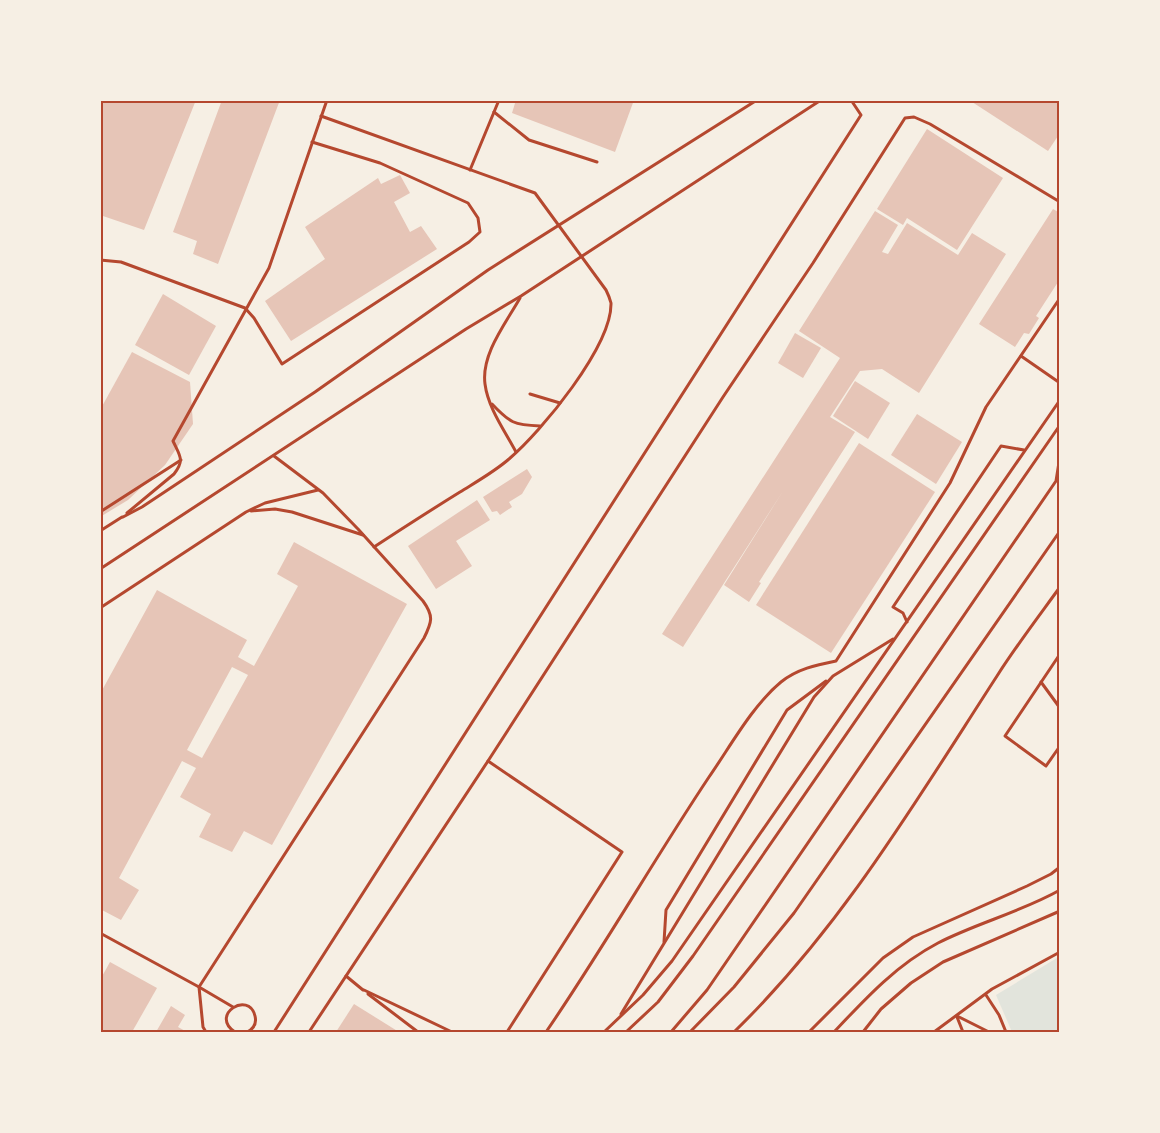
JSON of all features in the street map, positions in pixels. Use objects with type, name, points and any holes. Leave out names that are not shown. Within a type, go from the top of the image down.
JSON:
[{"type":"lane","points":[[123,517],[174,474],[180,466],[181,460],[173,441],[269,268],[327,100]]},
{"type":"lane","points":[[470,170],[499,100]]},
{"type":"lane","points":[[100,531],[142,507],[315,392],[488,270],[757,100]]},
{"type":"lane","points":[[100,568],[821,100]]},
{"type":"lane","points":[[274,1032],[861,115],[851,100]]},
{"type":"lane","points":[[494,112],[529,140],[597,162]]},
{"type":"lane","points":[[321,116],[535,193],[606,290],[611,301],[610,312],[602,335],[581,373],[542,426],[516,452],[479,480],[374,547]]},
{"type":"lane","points":[[309,1032],[488,761],[723,397],[813,263],[905,118],[914,117],[930,124],[1059,202]]},
{"type":"lane","points":[[100,260],[121,262],[245,308],[254,318],[282,364],[469,242],[480,232],[478,218],[468,203],[380,163],[312,142]]},
{"type":"lane","points":[[516,452],[489,400],[484,382],[488,356],[521,296]]},
{"type":"lane","points":[[546,1032],[746,722],[781,682],[800,670],[836,661],[950,483],[986,407],[1059,298]]},
{"type":"lane","points":[[1021,356],[1059,383]]},
{"type":"lane","points":[[530,394],[560,403]]},
{"type":"lane","points":[[489,400],[506,419],[522,425],[542,426]]},
{"type":"lane","points":[[604,1032],[672,961],[1059,400]]},
{"type":"lane","points":[[626,1032],[658,1002],[693,956],[1059,425]]},
{"type":"lane","points":[[907,621],[903,613],[893,607],[1001,446],[1025,450]]},
{"type":"lane","points":[[206,1032],[203,1027],[198,987],[431,624],[430,610],[365,536],[318,490],[274,456]]},
{"type":"lane","points":[[671,1032],[706,990],[1056,481],[1059,456]]},
{"type":"lane","points":[[100,512],[181,460]]},
{"type":"lane","points":[[100,609],[246,512],[265,503],[318,490]]},
{"type":"lane","points":[[246,512],[275,509],[292,512],[365,536]]},
{"type":"lane","points":[[690,1032],[734,987],[794,913],[1059,531]]},
{"type":"lane","points":[[734,1032],[775,992],[867,875],[998,674],[1059,586]]},
{"type":"lane","points":[[664,944],[666,910],[787,710],[833,676],[896,638]]},
{"type":"lane","points":[[1059,654],[1005,736],[1046,766],[1059,746]]},
{"type":"lane","points":[[617,1021],[814,697],[833,676]]},
{"type":"lane","points":[[1041,682],[1059,708]]},
{"type":"lane","points":[[488,761],[622,852],[507,1032]]},
{"type":"lane","points":[[809,1032],[883,958],[914,937],[1027,886],[1051,874],[1059,867]]},
{"type":"lane","points":[[834,1032],[887,977],[922,953],[938,943],[1059,890]]},
{"type":"lane","points":[[863,1032],[881,1009],[904,989],[943,962],[1059,911]]},
{"type":"lane","points":[[100,933],[233,1007],[244,1005],[252,1010],[255,1014],[255,1023],[248,1032]]},
{"type":"lane","points":[[934,1032],[986,994],[1059,952]]},
{"type":"lane","points":[[346,976],[418,1032]]},
{"type":"lane","points":[[364,990],[452,1032]]},
{"type":"lane","points":[[986,994],[1006,1032]]},
{"type":"lane","points":[[233,1007],[226,1018],[229,1027],[235,1032]]},
{"type":"lane","points":[[957,1016],[963,1032]]},
{"type":"lane","points":[[957,1016],[989,1032]]},
{"type":"shaded area","points":[[1059,958],[1059,1032],[1012,1032],[996,995]]},
{"type":"building","points":[[100,100],[196,100],[144,230],[100,215]]},
{"type":"building","points":[[222,100],[280,100],[218,264],[193,254],[197,241],[173,232]]},
{"type":"building","points":[[516,100],[634,100],[615,152],[512,113]]},
{"type":"building","points":[[969,100],[1060,100],[1060,133],[1048,151]]},
{"type":"building","points":[[927,129],[1003,178],[957,250],[907,218],[903,225],[877,209]]},
{"type":"building","points":[[400,175],[410,193],[394,202],[410,232],[421,226],[437,249],[291,341],[265,301],[325,259],[305,227],[378,178],[381,184]]},
{"type":"building","points":[[1053,209],[1060,213],[1060,279],[1036,316],[1039,318],[1029,334],[1024,333],[1015,347],[979,324]]},
{"type":"building","points":[[875,211],[898,225],[882,252],[888,254],[907,223],[958,255],[972,233],[1006,254],[919,393],[882,369],[860,371],[830,417],[855,432],[759,582],[761,583],[749,602],[724,585],[783,491],[683,647],[662,634],[840,358],[799,331]]},
{"type":"building","points":[[163,294],[216,326],[189,375],[135,345]]},
{"type":"building","points":[[795,333],[821,348],[803,378],[778,363]]},
{"type":"building","points":[[132,352],[190,382],[193,424],[165,465],[128,500],[100,517],[100,410]]},
{"type":"building","points":[[855,381],[890,403],[868,439],[833,416]]},
{"type":"building","points":[[917,414],[962,442],[936,484],[891,455]]},
{"type":"building","points":[[859,443],[935,492],[831,653],[756,605]]},
{"type":"building","points":[[527,469],[532,477],[522,494],[509,502],[512,507],[500,515],[497,511],[492,512],[483,497]]},
{"type":"building","points":[[477,500],[490,520],[456,541],[472,566],[436,589],[408,546]]},
{"type":"building","points":[[294,542],[407,604],[272,845],[244,831],[232,852],[199,837],[211,814],[180,797],[196,768],[182,761],[119,878],[139,890],[121,920],[100,909],[100,694],[157,590],[247,640],[238,657],[254,666],[298,586],[277,574]],"holes":[[[232,667],[248,675],[202,758],[187,750]]]},
{"type":"building","points":[[110,962],[157,988],[132,1032],[100,1032],[100,980]]},
{"type":"building","points":[[354,1004],[399,1032],[336,1032]]},
{"type":"building","points":[[171,1006],[185,1015],[178,1027],[187,1032],[156,1032]]}]
